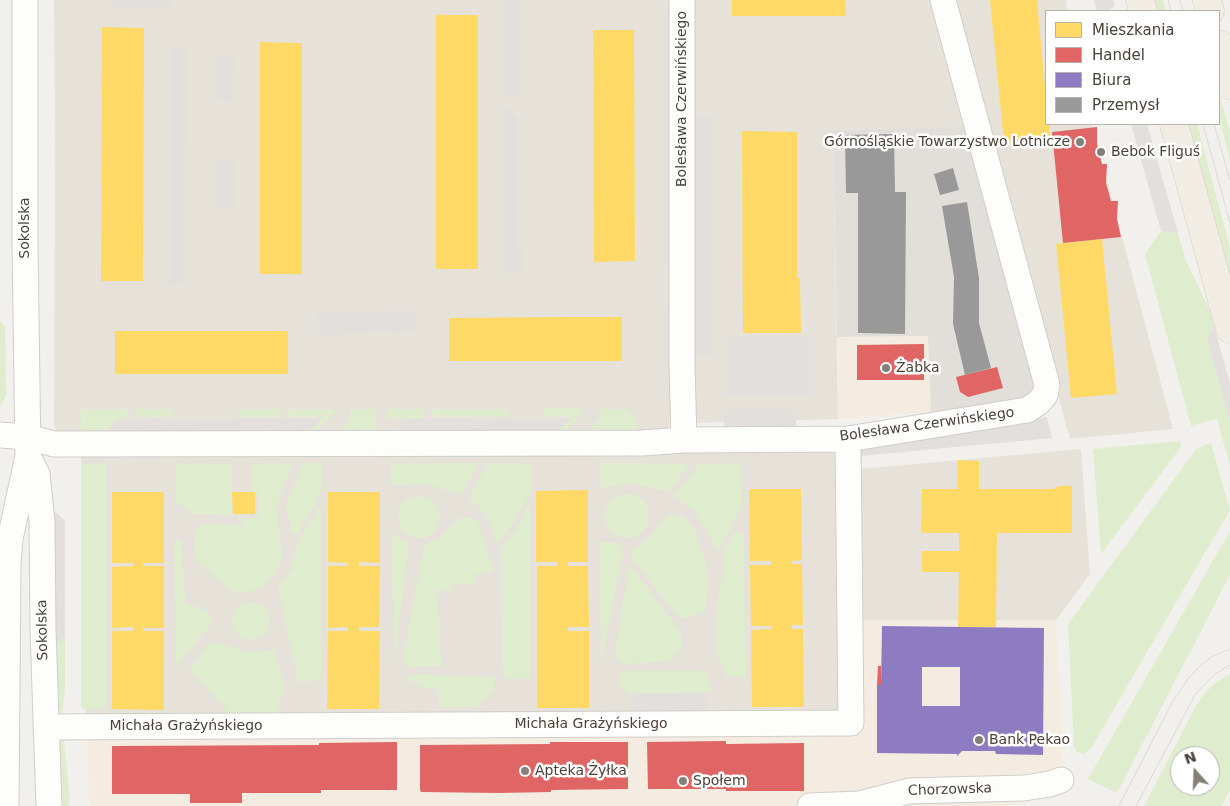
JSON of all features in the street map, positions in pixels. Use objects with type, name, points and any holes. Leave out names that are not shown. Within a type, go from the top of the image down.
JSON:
[{"type":"main road","points":[[1220,48],[1230,85]]},
{"type":"main road","points":[[1174,125],[1230,329]]},
{"type":"street","name":"Sokolska","points":[[6,806],[8,565],[10,539],[28,447],[25,243],[25,0]]},
{"type":"street","name":"Bolesława Czerwińskiego","points":[[682,0],[682,365],[684,440],[848,439],[1027,410],[1038,404],[1044,395],[1047,385],[943,0]]},
{"type":"street","points":[[0,436],[28,447],[54,444],[642,443],[684,440]]},
{"type":"street","name":"Michała Grażyńskiego","points":[[46,727],[851,723],[848,439]]},
{"type":"street","name":"Sokolska","points":[[28,447],[37,474],[42,522],[43,630],[49,806]]},
{"type":"street","name":"Chorzowska","points":[[810,806],[848,805],[909,791],[1024,788],[1050,784],[1061,780]]},
{"type":"shaded area","points":[[54,0],[671,0],[671,399],[669,430],[667,432],[58,435],[54,425]]},
{"type":"shaded area","points":[[113,0],[173,0],[173,7],[113,7]]},
{"type":"shaded area","points":[[503,0],[521,0],[521,19],[517,19],[517,26],[521,26],[521,96],[503,96]]},
{"type":"shaded area","points":[[693,0],[935,0],[969,126],[833,130],[838,419],[688,423]]},
{"type":"shaded area","points":[[949,0],[1066,0],[1067,10],[1045,10],[1045,125],[1092,125],[1173,429],[1070,439]]},
{"type":"shaded area","points":[[1094,0],[1113,0],[1115,6],[1109,10],[1097,10]]},
{"type":"shaded area","points":[[663,12],[671,12],[672,265],[664,265]]},
{"type":"shaded area","points":[[186,48],[185,283],[170,284],[170,54],[171,49]]},
{"type":"shaded area","points":[[216,57],[234,57],[233,101],[216,100]]},
{"type":"shaded area","points":[[503,106],[518,118],[518,247],[522,249],[522,273],[503,274]]},
{"type":"shaded area","points":[[694,115],[712,115],[713,356],[694,356]]},
{"type":"shaded area","points":[[1131,125],[1147,125],[1178,233],[1161,231]]},
{"type":"shaded area","points":[[969,126],[1037,380],[1034,391],[1021,402],[931,412],[928,336],[837,337],[833,130]]},
{"type":"shaded area","points":[[216,159],[234,159],[234,207],[216,207]]},
{"type":"shaded area","points":[[663,305],[672,305],[672,358],[664,358]]},
{"type":"shaded area","points":[[416,310],[417,330],[316,335],[316,314]]},
{"type":"shaded area","points":[[1214,327],[1230,383],[1230,422],[1207,339]]},
{"type":"shaded area","points":[[812,336],[812,395],[724,396],[724,337]]},
{"type":"shaded area","points":[[929,336],[931,412],[838,419],[837,337]]},
{"type":"shaded area","points":[[724,409],[796,409],[796,428],[724,428]]},
{"type":"shaded area","points":[[1047,417],[1052,438],[860,456],[860,437]]},
{"type":"shaded area","points":[[321,419],[305,436],[104,437],[118,420]]},
{"type":"shaded area","points":[[408,419],[571,419],[552,436],[394,436]]},
{"type":"shaded area","points":[[1081,449],[1090,574],[1056,620],[861,620],[859,469]]},
{"type":"shaded area","points":[[837,450],[840,713],[86,716],[81,451]]},
{"type":"shaded area","points":[[55,511],[65,521],[65,636],[55,646]]},
{"type":"shaded area","points":[[861,620],[1056,620],[1064,783],[1018,803],[1000,806],[90,806],[87,738],[861,735]]},
{"type":"shaded area","points":[[633,693],[706,693],[706,712],[633,713]]},
{"type":"green space","points":[[1154,0],[1163,0],[1166,10],[1157,10]]},
{"type":"green space","points":[[1220,97],[1230,133],[1230,160],[1220,122]]},
{"type":"green space","points":[[1188,125],[1197,125],[1230,248],[1230,276]]},
{"type":"green space","points":[[1161,231],[1178,233],[1185,258],[1210,311],[1214,327],[1207,339],[1230,422],[1230,466],[1217,419],[1191,426],[1145,254]]},
{"type":"green space","points":[[0,320],[5,327],[6,395],[0,407]]},
{"type":"green space","points":[[544,408],[583,409],[583,414],[558,436],[555,433],[570,419],[565,416],[544,416]]},
{"type":"green space","points":[[81,409],[127,409],[127,418],[116,418],[103,434],[81,434]]},
{"type":"green space","points":[[136,409],[174,409],[173,417],[136,417]]},
{"type":"green space","points":[[239,409],[281,409],[281,417],[239,417]]},
{"type":"green space","points":[[289,409],[335,409],[335,413],[311,436],[308,434],[321,419],[320,417],[289,417]]},
{"type":"green space","points":[[350,409],[376,409],[376,434],[337,434],[350,420]]},
{"type":"green space","points":[[386,409],[424,409],[424,417],[418,419],[387,419]]},
{"type":"green space","points":[[432,409],[509,409],[509,416],[433,417]]},
{"type":"green space","points":[[600,409],[627,409],[636,421],[636,433],[585,434],[600,419]]},
{"type":"green space","points":[[1180,441],[1181,447],[1101,554],[1093,449]]},
{"type":"green space","points":[[1211,443],[1230,510],[1090,750],[1084,754],[1077,752],[1074,747],[1068,624],[1197,448]]},
{"type":"green space","points":[[174,450],[231,450],[231,458],[164,458]]},
{"type":"green space","points":[[250,450],[323,450],[326,457],[250,458]]},
{"type":"green space","points":[[396,450],[530,450],[537,457],[390,457]]},
{"type":"green space","points":[[303,463],[322,463],[321,493],[297,534],[292,534],[286,506]]},
{"type":"green space","points":[[478,463],[462,495],[427,484],[391,486],[390,464]]},
{"type":"green space","points":[[488,463],[531,464],[531,492],[515,521],[497,544],[491,525],[481,509],[469,499]]},
{"type":"green space","points":[[600,463],[689,464],[670,492],[629,483],[601,488]]},
{"type":"green space","points":[[741,463],[742,506],[718,550],[696,513],[674,496],[699,464]]},
{"type":"green space","points":[[81,464],[106,464],[106,709],[84,709],[81,706]]},
{"type":"green space","points":[[175,464],[232,464],[232,515],[192,514],[176,500]]},
{"type":"green space","points":[[251,464],[292,464],[277,505],[282,559],[270,581],[259,588],[247,592],[234,593],[199,564],[193,549],[194,539],[198,528],[205,524],[243,525],[243,518],[258,517],[258,491],[251,491]]},
{"type":"green space","points":[[631,494],[643,500],[648,507],[648,525],[643,532],[636,537],[623,538],[615,535],[608,528],[605,512],[608,504],[615,497]]},
{"type":"green space","points":[[415,496],[423,496],[434,502],[440,517],[434,532],[423,538],[415,538],[404,532],[398,521],[398,513],[404,502]]},
{"type":"green space","points":[[530,502],[530,679],[506,679],[502,669],[501,548],[519,525]]},
{"type":"green space","points":[[321,503],[321,680],[298,682],[278,587],[292,569],[294,551]]},
{"type":"green space","points":[[670,514],[684,517],[694,529],[704,557],[707,575],[706,608],[702,614],[681,618],[677,616],[630,555],[634,549],[648,539]]},
{"type":"green space","points":[[469,517],[478,522],[494,572],[475,574],[474,585],[452,583],[452,590],[437,590],[442,666],[407,667],[402,662],[424,546],[441,536],[460,518]]},
{"type":"green space","points":[[743,531],[746,677],[727,677],[717,655],[717,608],[724,563],[722,555],[732,534]]},
{"type":"green space","points":[[1230,531],[1230,575],[1117,793],[1088,779]]},
{"type":"green space","points":[[392,534],[409,543],[394,663]]},
{"type":"green space","points":[[174,540],[181,540],[186,603],[207,611],[212,622],[176,668]]},
{"type":"green space","points":[[600,542],[617,543],[622,546],[623,551],[601,663]]},
{"type":"green space","points":[[629,564],[681,632],[682,646],[670,661],[623,664],[618,660],[615,653]]},
{"type":"green space","points":[[251,602],[264,608],[270,621],[264,634],[251,640],[238,634],[232,621],[238,608]]},
{"type":"green space","points":[[65,636],[65,691],[62,715],[58,711],[55,646]]},
{"type":"green space","points":[[216,642],[244,652],[274,650],[285,686],[276,716],[231,715],[190,670],[208,644]]},
{"type":"green space","points":[[620,671],[706,671],[713,692],[633,693],[630,695],[618,684]]},
{"type":"green space","points":[[1230,674],[1230,790],[1221,806],[1144,806],[1170,756],[1170,796],[1220,796],[1220,746],[1175,746],[1204,694],[1214,684]]},
{"type":"green space","points":[[409,675],[494,677],[495,690],[476,707],[439,707],[438,689],[422,688],[408,679]]},
{"type":"green space","points":[[64,739],[70,800],[68,806],[63,806],[59,742]]},
{"type":"building: Mieszkania","points":[[732,0],[845,0],[846,16],[732,16]]},
{"type":"building: Mieszkania","points":[[990,0],[1037,0],[1045,86],[1045,125],[1049,125],[1050,138],[1004,143]]},
{"type":"building: Mieszkania","points":[[436,15],[478,15],[478,269],[436,269]]},
{"type":"building: Mieszkania","points":[[102,27],[144,28],[143,281],[101,281]]},
{"type":"building: Mieszkania","points":[[593,30],[634,30],[635,261],[594,262]]},
{"type":"building: Mieszkania","points":[[260,42],[302,43],[302,274],[260,274]]},
{"type":"building: Mieszkania","points":[[742,131],[797,132],[797,278],[800,278],[801,333],[743,333]]},
{"type":"building: Mieszkania","points":[[1102,239],[1117,394],[1071,398],[1056,244]]},
{"type":"building: Mieszkania","points":[[622,317],[622,361],[449,361],[449,318]]},
{"type":"building: Mieszkania","points":[[115,331],[288,331],[288,374],[115,374]]},
{"type":"building: Mieszkania","points":[[958,460],[979,461],[979,489],[1053,489],[1059,486],[1072,486],[1072,533],[997,533],[996,627],[958,627],[959,572],[922,572],[922,551],[959,551],[959,533],[922,533],[921,529],[922,489],[958,489]]},
{"type":"building: Mieszkania","points":[[749,489],[801,489],[802,560],[792,561],[792,564],[802,564],[803,625],[792,625],[792,629],[803,629],[804,707],[752,707],[751,630],[772,629],[771,626],[751,626],[750,565],[771,565],[771,561],[750,561]]},
{"type":"building: Mieszkania","points":[[588,490],[588,562],[568,562],[568,566],[588,566],[589,627],[568,627],[568,631],[589,631],[589,708],[537,708],[537,566],[557,566],[557,562],[536,562],[536,491]]},
{"type":"building: Mieszkania","points":[[112,492],[164,492],[164,563],[143,563],[143,566],[164,566],[164,628],[143,628],[143,631],[164,631],[164,710],[112,709],[112,631],[133,631],[133,627],[112,628],[112,567],[133,566],[133,563],[112,563]]},
{"type":"building: Mieszkania","points":[[232,492],[255,492],[255,514],[233,514]]},
{"type":"building: Mieszkania","points":[[328,492],[380,492],[380,563],[359,562],[359,566],[380,566],[379,627],[359,627],[359,631],[380,631],[379,709],[327,709],[328,631],[348,631],[348,627],[328,628],[328,566],[348,566],[348,563],[328,562]]},
{"type":"building: Handel","points":[[1097,127],[1097,144],[1102,164],[1107,164],[1106,183],[1111,201],[1118,201],[1117,219],[1121,237],[1063,243],[1052,132]]},
{"type":"building: Handel","points":[[924,344],[924,380],[857,380],[857,345]]},
{"type":"building: Handel","points":[[997,367],[1003,388],[968,397],[960,392],[956,377]]},
{"type":"building: Handel","points":[[878,666],[881,666],[881,685],[877,685]]},
{"type":"building: Handel","points":[[726,741],[726,744],[804,743],[804,791],[648,789],[647,742]]},
{"type":"building: Handel","points":[[397,742],[397,790],[321,790],[321,793],[242,793],[242,803],[190,803],[190,794],[112,794],[112,746],[319,745],[319,743]]},
{"type":"building: Handel","points":[[550,742],[628,742],[628,789],[499,793],[421,792],[420,790],[420,745],[550,744]]},
{"type":"building: Biura","points":[[882,626],[1044,628],[1043,755],[996,754],[995,751],[962,751],[957,756],[957,754],[877,753],[877,685],[881,685]],"holes":[[[922,667],[960,667],[960,706],[922,706]]]},
{"type":"building: Przemysł","points":[[894,134],[895,192],[906,192],[905,334],[858,333],[858,193],[846,193],[845,135]]},
{"type":"building: Przemysł","points":[[953,168],[959,190],[940,195],[934,174]]},
{"type":"building: Przemysł","points":[[967,202],[979,278],[979,323],[991,368],[965,375],[953,324],[954,277],[942,206]]},
{"type":"tram line","points":[[1168,0],[1171,10]]},
{"type":"tram line","points":[[1180,0],[1183,10]]},
{"type":"tram line","points":[[1203,125],[1230,223]]},
{"type":"tram line","points":[[1214,125],[1230,180]]},
{"type":"tram line","points":[[1119,806],[1173,701],[1190,676],[1213,656],[1230,649]]},
{"type":"tram line","points":[[1136,806],[1196,693],[1215,674],[1230,665]]},
{"type":"place","name":"Górnośląskie Towarzystwo Lotnicze","points":[[1080,142]]},
{"type":"place","name":"Bebok Fliguś","points":[[1101,152]]},
{"type":"place","name":"Żabka","points":[[886,368]]},
{"type":"place","name":"Bank Pekao","points":[[979,740]]},
{"type":"place","name":"Apteka Żyłka","points":[[525,771]]},
{"type":"place","name":"Społem","points":[[683,781]]}]
